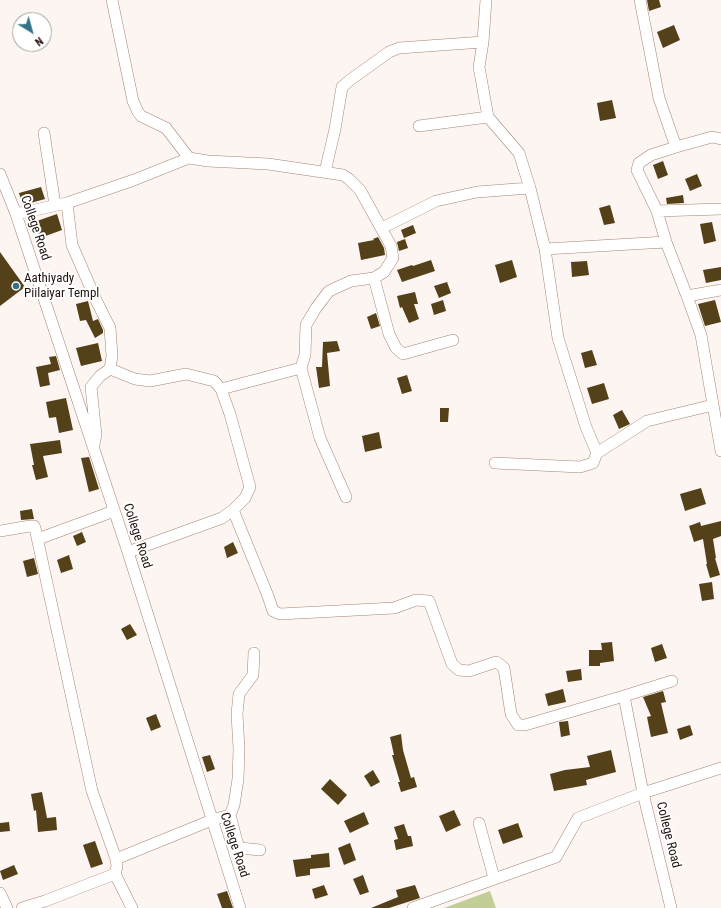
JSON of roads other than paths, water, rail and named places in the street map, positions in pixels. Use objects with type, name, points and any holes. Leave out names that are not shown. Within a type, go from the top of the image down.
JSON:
[{"type":"street","points":[[112,0],[133,101],[138,112],[141,116],[166,128],[189,158]]},
{"type":"street","points":[[486,0],[483,42],[479,67],[488,117],[520,152],[544,249],[558,338],[586,428],[597,452]]},
{"type":"street","points":[[640,0],[659,98],[676,147]]},
{"type":"street","points":[[325,172],[335,129],[342,87],[350,80],[389,52],[398,48],[483,42]]},
{"type":"street","points":[[419,126],[488,117]]},
{"type":"street","points":[[44,133],[72,245],[110,328],[112,356],[110,369],[100,376],[91,387],[96,435],[93,448]]},
{"type":"street","points":[[721,139],[712,137],[651,155],[639,163],[637,170],[657,211],[666,242],[701,335],[721,451]]},
{"type":"street","points":[[16,214],[61,204],[134,180],[189,158],[208,161],[268,164],[343,174],[349,179],[360,190],[382,228],[391,246],[393,258],[384,272],[374,278],[351,281],[329,291],[316,308],[306,325],[305,355],[301,368],[320,438],[346,497]]},
{"type":"street","name":"College Road","points":[[0,174],[16,214],[128,552],[240,908]]},
{"type":"street","points":[[382,228],[436,201],[477,192],[530,188]]},
{"type":"street","points":[[657,211],[721,209]]},
{"type":"street","points":[[544,249],[666,242]]},
{"type":"street","points":[[374,278],[389,334],[396,348],[403,354],[453,340]]},
{"type":"street","points":[[687,296],[721,290]]},
{"type":"street","points":[[221,389],[301,368]]},
{"type":"street","points":[[110,369],[135,379],[150,381],[186,374],[214,381],[221,389],[230,414],[250,487],[245,498],[222,518],[128,552]]},
{"type":"street","points":[[494,463],[580,467],[593,463],[597,452],[647,421],[713,405]]},
{"type":"street","points":[[233,510],[273,611],[280,614],[394,608],[416,600],[429,601],[452,664],[458,670],[469,671],[496,662],[504,668],[511,714],[518,725],[525,725],[672,681]]},
{"type":"street","points":[[38,540],[114,511]]},
{"type":"street","points":[[0,531],[34,526],[92,791],[116,859],[117,867],[115,874],[132,908]]},
{"type":"street","points":[[254,653],[252,675],[238,694],[238,779],[234,805],[230,816],[240,848],[260,850]]},
{"type":"street","points":[[624,696],[643,793],[721,768]]},
{"type":"street","name":"College Road","points":[[413,908],[556,857],[578,818],[643,793],[672,908]]},
{"type":"street","points":[[116,859],[212,820],[230,816]]},
{"type":"street","points":[[479,823],[494,878]]},
{"type":"street","points":[[22,908],[46,904],[115,874]]},
{"type":"street","points":[[0,893],[7,908]]},
{"type":"place","name":"Aathiyady Piilaiyar Templ","points":[[16,286]]}]
